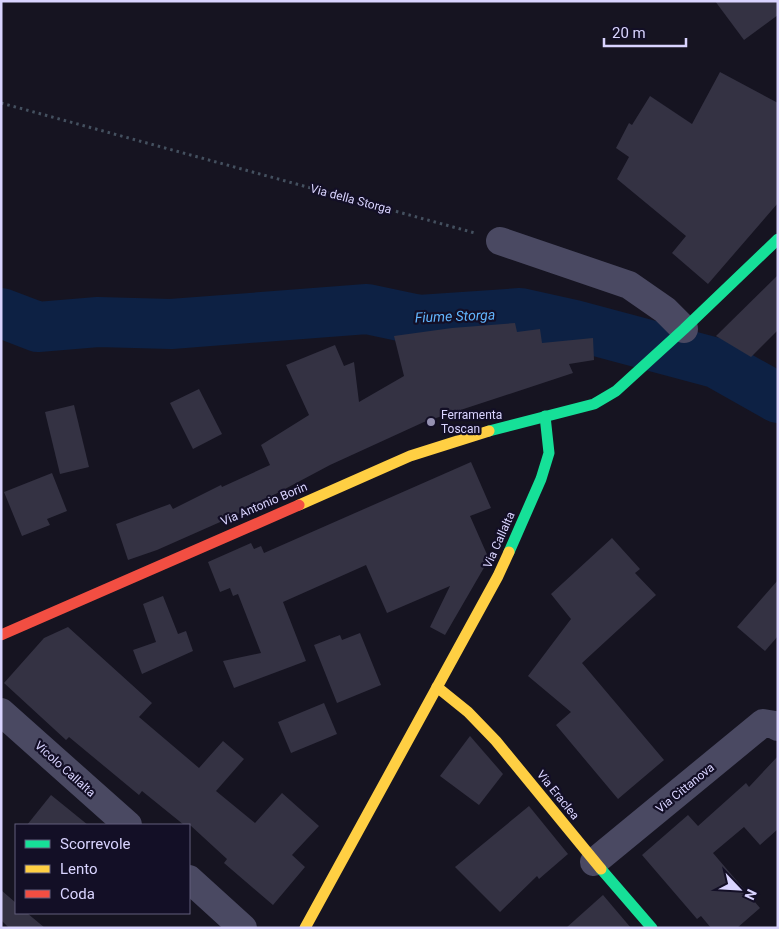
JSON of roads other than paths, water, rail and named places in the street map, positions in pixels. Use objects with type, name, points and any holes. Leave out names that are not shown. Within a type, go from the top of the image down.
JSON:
[{"type":"street","points":[[545,416],[594,404],[616,390],[682,331],[778,239]]},
{"type":"street","points":[[500,241],[629,285],[665,310],[682,331]]},
{"type":"street","name":"Via Antonio Borin","points":[[1,635],[410,456],[545,416]]},
{"type":"street","name":"Via Callalta","points":[[305,928],[498,576],[541,480],[548,453],[545,416]]},
{"type":"street","name":"Via Eraclea","points":[[437,686],[456,700],[499,744],[594,862],[652,928]]},
{"type":"street","name":"Vicolo Callalta","points":[[1,712],[127,824]]},
{"type":"street","name":"Via Cittanova","points":[[594,862],[763,723],[778,727]]},
{"type":"street","points":[[190,880],[244,928]]},
{"type":"waterway","name":"Fiume Storga","points":[[1,313],[38,327],[98,322],[171,324],[367,309],[419,320],[520,313],[574,325],[716,363],[778,398]]},
{"type":"place","name":"Ferramenta Toscan","points":[[431,422]]}]
